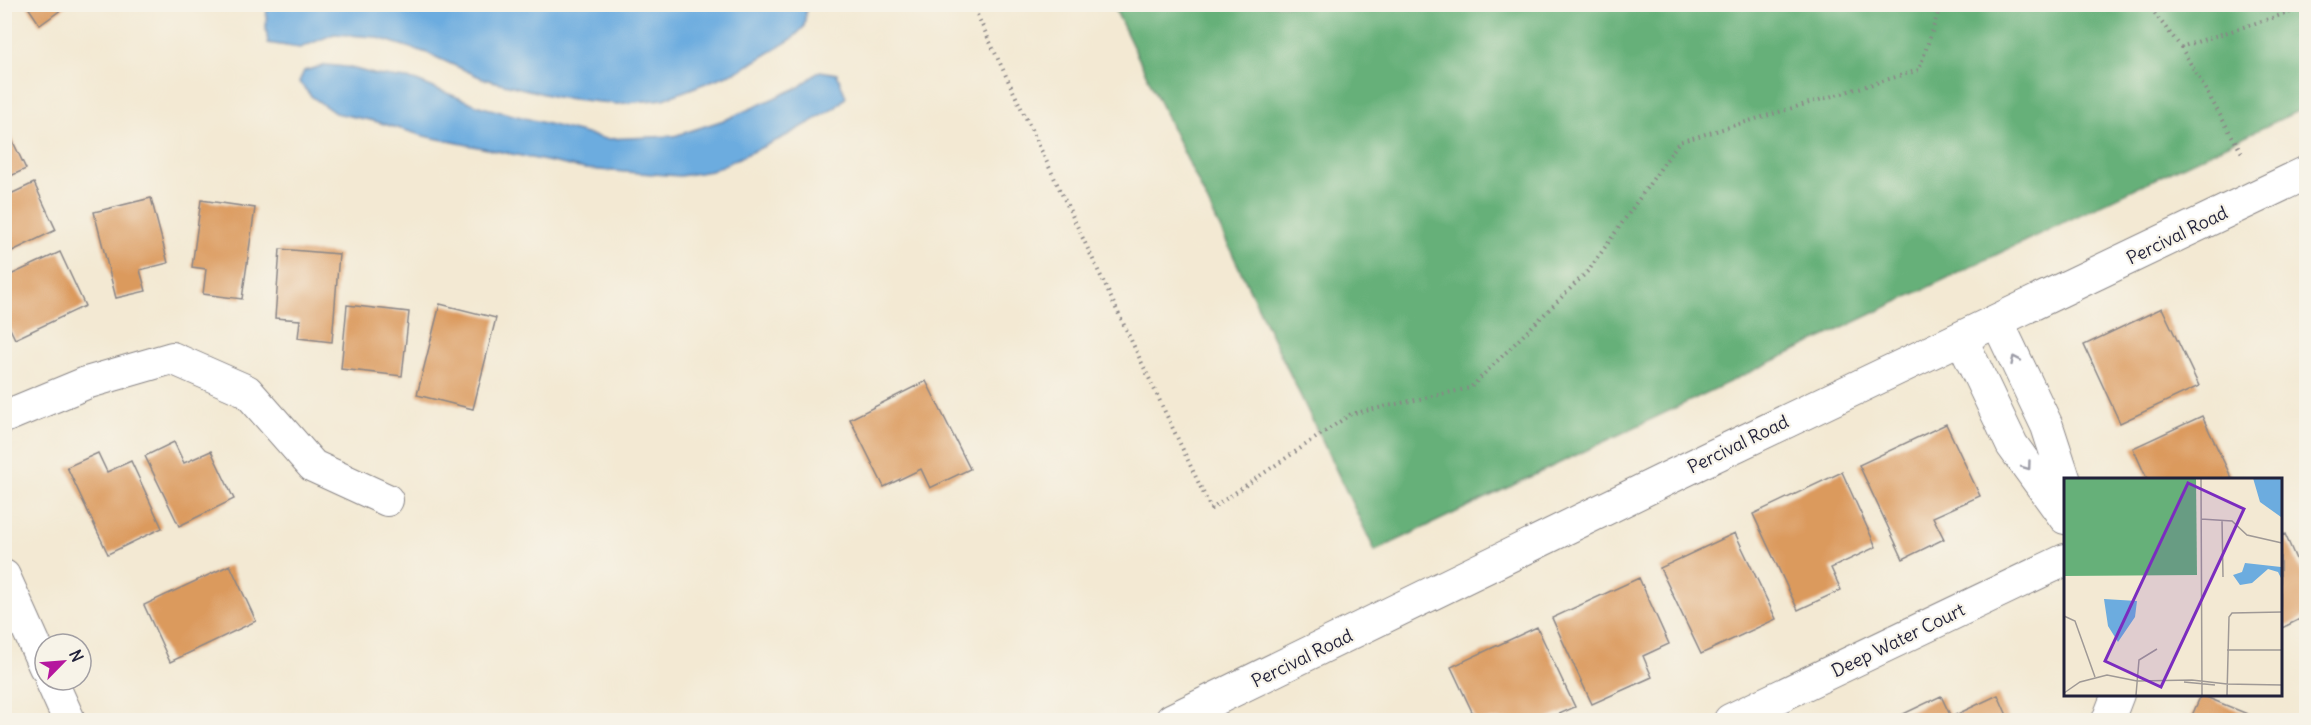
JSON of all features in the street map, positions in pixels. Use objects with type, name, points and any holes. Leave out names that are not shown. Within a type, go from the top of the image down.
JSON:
[{"type":"street","name":"Percival Road","points":[[1172,720],[1708,459],[2307,172]]},
{"type":"street","points":[[1997,321],[2047,426],[2064,478]]},
{"type":"street","points":[[1961,338],[2012,445],[2064,517]]},
{"type":"street","points":[[4,417],[86,383],[172,358],[247,391],[313,466],[387,500]]},
{"type":"street","points":[[1998,416],[2034,399]]},
{"type":"street","name":"Deep Water Court","points":[[1730,720],[2064,560]]},
{"type":"street","points":[[4,576],[33,641]]},
{"type":"street","points":[[56,692],[69,720]]},
{"type":"street","points":[[2108,720],[2117,695]]},
{"type":"path","points":[[972,4],[1211,509],[1351,414],[1470,388],[1589,270],[1679,142],[1919,70],[1941,4]]},
{"type":"path","points":[[2147,4],[2181,47],[2243,155]]},
{"type":"path","points":[[2181,47],[2307,7]]},
{"type":"green space","points":[[1113,5],[2306,5],[2306,107],[1375,551]]},
{"type":"water","points":[[267,4],[807,5],[804,27],[792,39],[740,70],[664,99],[617,104],[556,97],[484,79],[427,53],[375,37],[334,34],[300,48],[268,43]]},
{"type":"water","points":[[326,65],[414,80],[482,107],[606,139],[674,136],[727,119],[799,87],[820,71],[837,74],[846,97],[834,109],[784,137],[711,171],[680,176],[585,169],[424,136],[374,121],[335,113],[311,96],[299,82],[304,71]]},
{"type":"building","points":[[26,4],[69,4],[40,25]]},
{"type":"building","points":[[4,123],[26,169],[4,179]]},
{"type":"building","points":[[34,183],[56,230],[4,255],[4,197]]},
{"type":"building","points":[[151,198],[168,263],[140,270],[146,291],[116,298],[94,212]]},
{"type":"building","points":[[201,200],[255,208],[242,299],[203,294],[206,269],[192,267]]},
{"type":"building","points":[[280,249],[339,254],[332,342],[298,338],[300,320],[275,318]]},
{"type":"building","points":[[60,252],[85,306],[15,339],[4,316],[4,278]]},
{"type":"building","points":[[440,304],[496,318],[473,409],[417,395]]},
{"type":"building","points":[[347,305],[409,312],[402,376],[341,369]]},
{"type":"building","points":[[2162,308],[2199,386],[2120,423],[2084,345]]},
{"type":"building","points":[[926,381],[970,469],[930,488],[921,469],[884,487],[850,419]]},
{"type":"building","points":[[2202,416],[2232,478],[2147,478],[2133,448]]},
{"type":"building","points":[[1946,424],[1980,496],[1933,517],[1944,539],[1903,559],[1859,465]]},
{"type":"building","points":[[174,442],[184,463],[211,451],[234,499],[179,526],[145,456]]},
{"type":"building","points":[[98,453],[107,472],[131,461],[162,528],[108,554],[67,467]]},
{"type":"building","points":[[1842,472],[1876,547],[1831,568],[1841,590],[1798,610],[1753,514]]},
{"type":"building","points":[[1735,533],[1776,619],[1701,654],[1660,568]]},
{"type":"building","points":[[2285,534],[2306,582],[2306,616],[2281,628],[2281,536]]},
{"type":"building","points":[[230,565],[256,621],[170,662],[144,605]]},
{"type":"building","points":[[1639,578],[1669,644],[1643,656],[1652,677],[1592,704],[1552,618]]},
{"type":"building","points":[[1537,627],[1575,707],[1546,720],[1476,720],[1451,667]]},
{"type":"building","points":[[1998,695],[2009,720],[1904,720],[1901,715],[1941,696],[1951,717]]},
{"type":"building","points":[[2201,695],[2262,720],[2190,720]]}]
